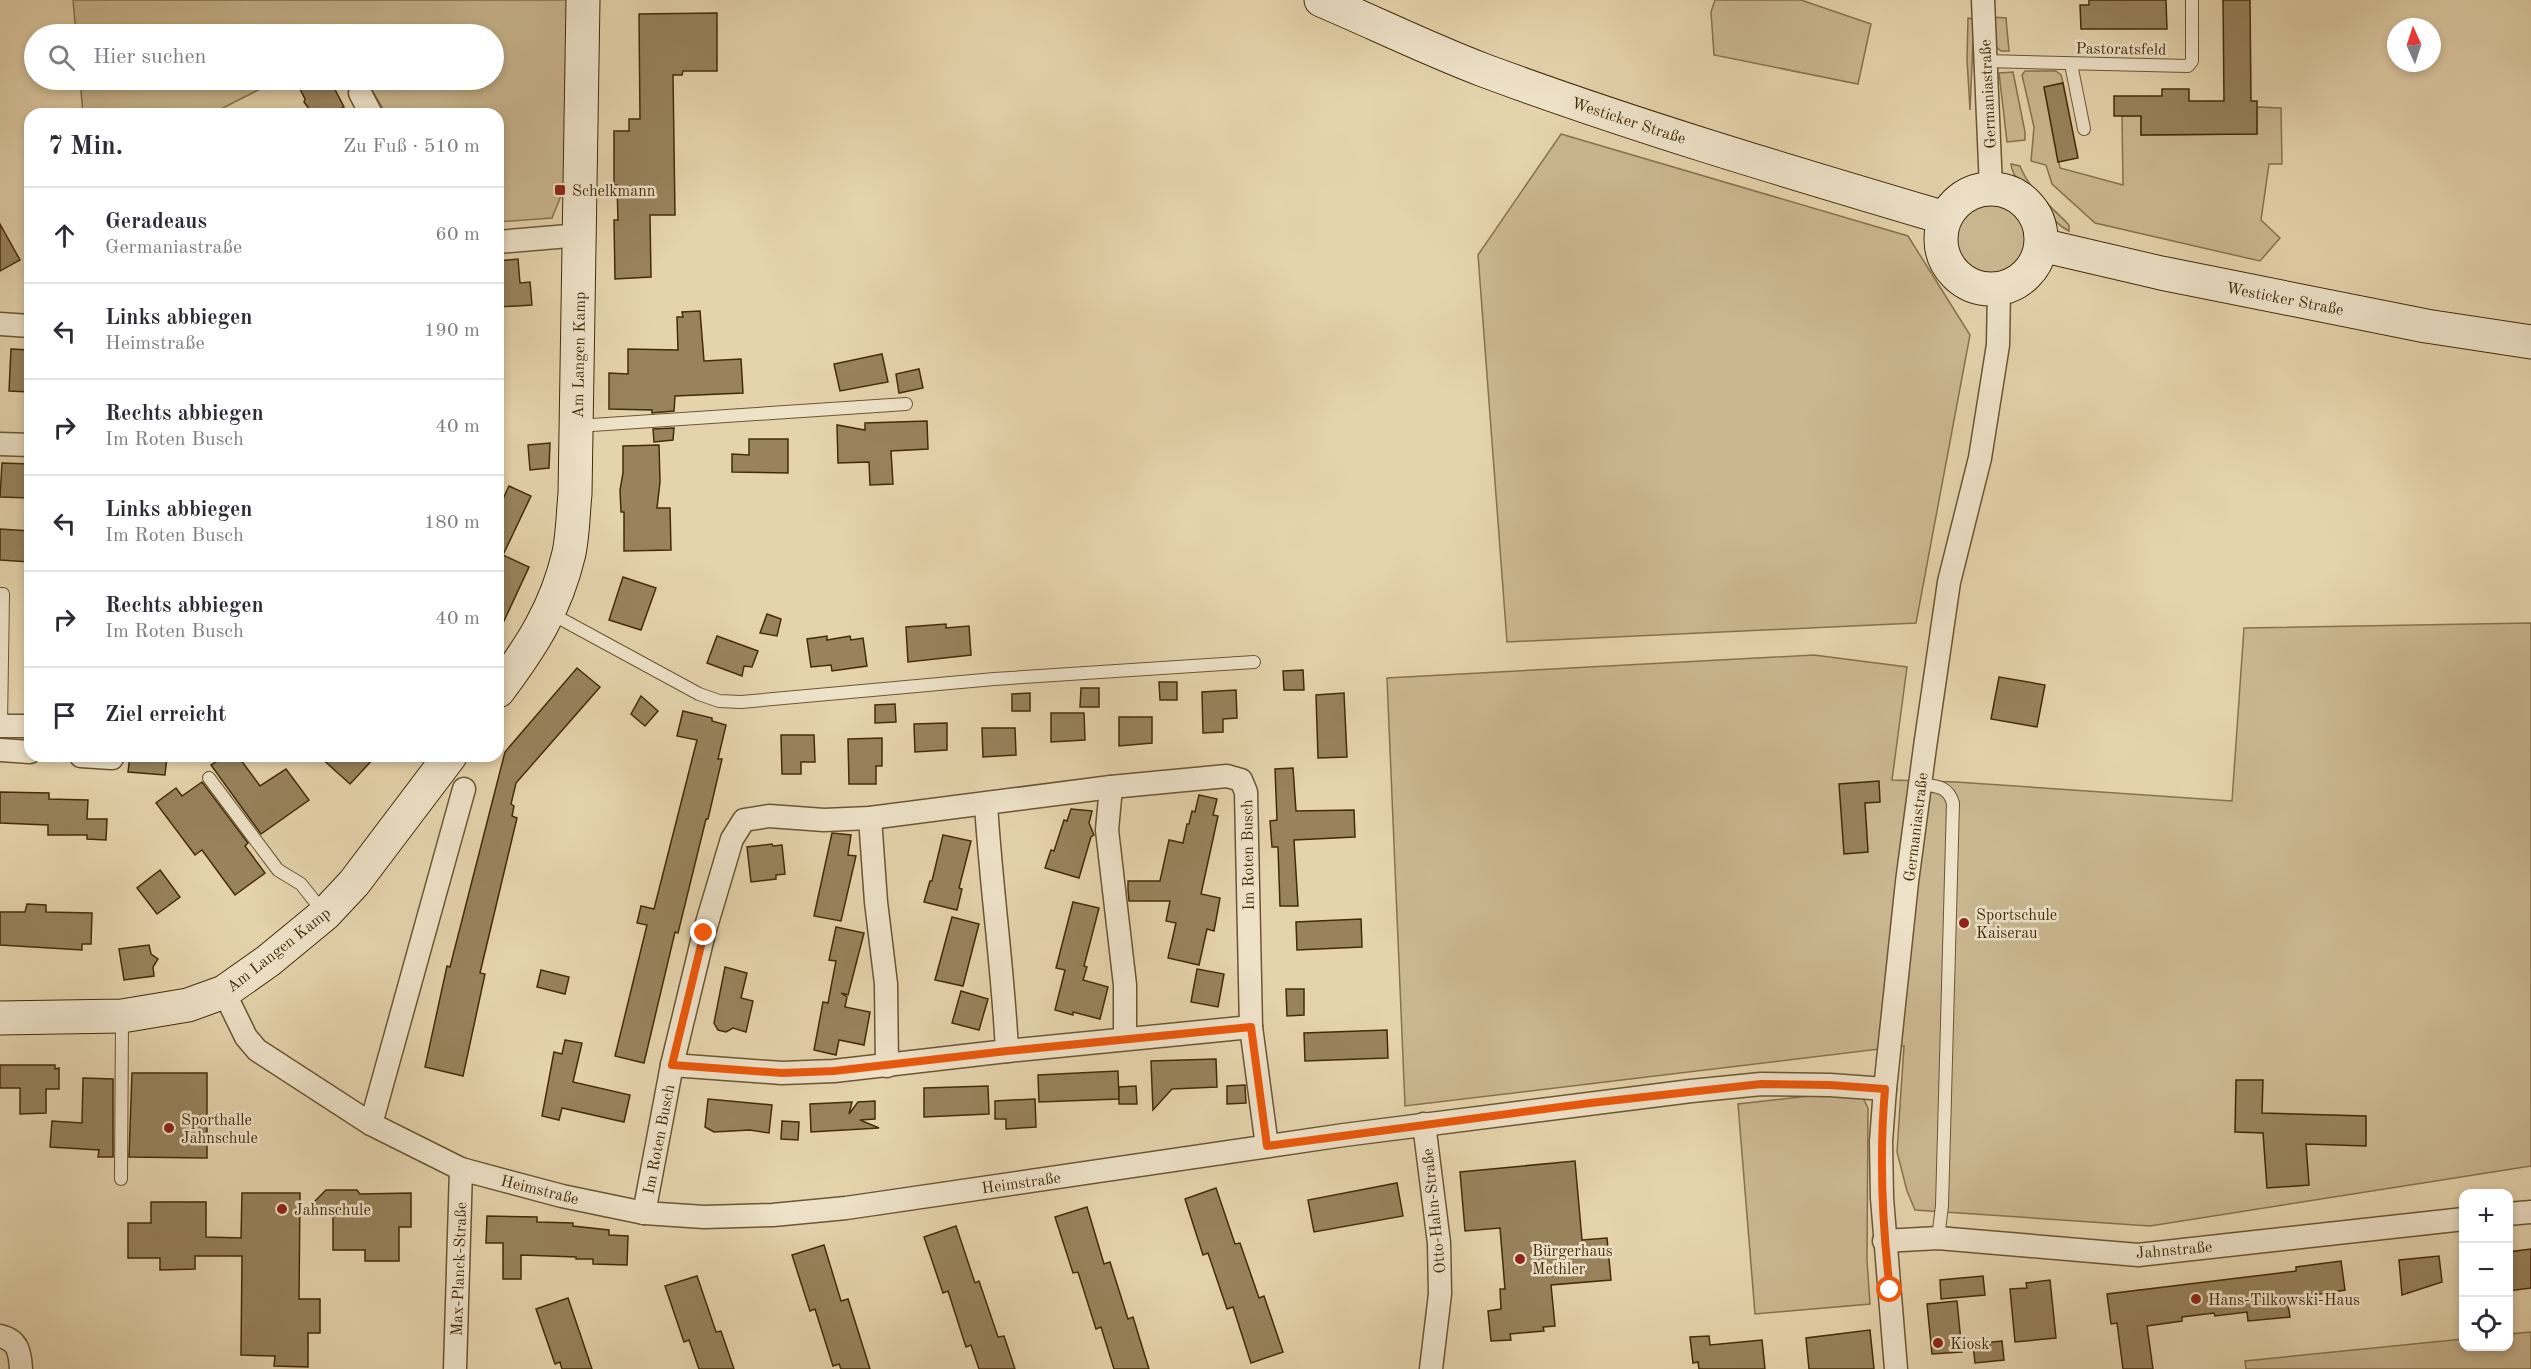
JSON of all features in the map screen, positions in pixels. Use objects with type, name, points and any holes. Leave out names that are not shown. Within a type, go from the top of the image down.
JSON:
[{"type":"street","name":"Am Langen Kamp","points":[[504,684],[534,642],[550,613],[569,551],[575,494],[583,0]]},
{"type":"street","name":"Westicker Straße","points":[[1321,0],[1481,69],[1539,90],[1720,150],[1945,218]]},
{"type":"street","name":"Germaniastraße","points":[[1983,0],[1991,188]]},
{"type":"street","points":[[360,93],[368,108]]},
{"type":"street","points":[[1991,188],[2007,192],[2022,200],[2034,212],[2040,228],[2041,245],[2037,261],[2027,274],[2014,284],[1999,289],[1973,286],[1961,281],[1944,259],[1940,246],[1940,231],[1952,206],[1963,196],[1991,188]]},
{"type":"street","points":[[504,241],[580,235]]},
{"type":"street","name":"Westicker Straße","points":[[2041,245],[2195,280],[2426,326],[2531,342]]},
{"type":"street","name":"Germaniastraße","points":[[1896,1369],[1884,1241],[1881,1141],[1885,1089],[1920,784],[1949,582],[1980,458],[1998,345],[1999,289]]},
{"type":"street","points":[[0,324],[24,326]]},
{"type":"street","points":[[0,444],[24,445]]},
{"type":"street","points":[[1,726],[24,726]]},
{"type":"street","points":[[0,750],[24,752]]},
{"type":"street","name":"Am Langen Kamp","points":[[0,1018],[122,1016],[188,1005],[224,992],[268,961],[325,914],[354,883],[445,762]]},
{"type":"street","name":"Im Roten Busch","points":[[644,1213],[672,1065],[704,933],[737,828],[744,820],[769,816],[824,820],[870,818],[1111,787],[1227,776],[1241,780],[1246,792],[1251,1027],[1267,1146]]},
{"type":"street","points":[[1111,787],[1107,830],[1125,985],[1125,1038]]},
{"type":"street","points":[[371,1124],[464,789]]},
{"type":"street","points":[[986,804],[992,892],[1004,985],[1007,1051]]},
{"type":"street","points":[[870,818],[876,902],[886,984],[887,1066]]},
{"type":"street","name":"Heimstraße","points":[[224,992],[246,1037],[257,1050],[371,1124],[461,1169],[562,1196],[644,1213],[704,1217],[773,1215],[846,1208],[1424,1124],[1761,1084],[1885,1089]]},
{"type":"street","name":"Im Roten Busch","points":[[672,1065],[782,1073],[834,1071],[1125,1038],[1251,1027]]},
{"type":"street","name":"Otto-Hahn-Straße","points":[[1424,1124],[1439,1253],[1440,1294],[1431,1369]]},
{"type":"street","name":"Max-Planck-Straße","points":[[455,1369],[461,1169]]},
{"type":"street","points":[[2513,1214],[2531,1212]]},
{"type":"street","name":"Jahnstraße","points":[[1884,1241],[1938,1238],[2138,1255],[2459,1219]]},
{"type":"street","points":[[0,1336],[16,1344],[20,1353],[21,1369]]},
{"type":"lane","name":"Pastoratsfeld","points":[[1985,61],[2061,61],[2071,64],[2179,66],[2191,64],[2192,0]]},
{"type":"lane","points":[[2071,64],[2084,129]]},
{"type":"lane","points":[[576,426],[906,404]]},
{"type":"lane","points":[[0,594],[3,594],[1,726]]},
{"type":"lane","points":[[550,613],[699,694],[719,701],[741,702],[994,679],[1254,662]]},
{"type":"lane","points":[[209,778],[278,870],[301,884],[325,914]]},
{"type":"lane","points":[[1920,784],[1944,788],[1951,794],[1953,803],[1942,1206],[1938,1238]]},
{"type":"lane","points":[[121,1179],[122,1016]]},
{"type":"shaded area","points":[[73,0],[570,0],[566,183],[552,218],[504,222],[504,108],[382,108],[372,90],[504,90],[504,24],[75,24]]},
{"type":"shaded area","points":[[1715,0],[1801,0],[1871,24],[1858,84],[1714,55],[1711,12]]},
{"type":"shaded area","points":[[1991,17],[2006,18],[2009,51],[2001,51],[1993,44]]},
{"type":"shaded area","points":[[1968,18],[1974,19],[1970,110],[1967,59]]},
{"type":"shaded area","points":[[2025,71],[2056,71],[2061,75],[2063,83],[2044,87],[2060,168],[2123,185],[2122,116],[2135,116],[2136,108],[2141,108],[2141,135],[2257,134],[2257,107],[2281,108],[2282,164],[2269,164],[2261,220],[2280,238],[2260,261],[2095,223],[2052,184],[2046,165],[2031,161],[2034,127],[2022,75]]},
{"type":"shaded area","points":[[2013,72],[2025,140],[2007,142],[1999,73]]},
{"type":"shaded area","points":[[81,90],[258,90],[223,108],[82,108]]},
{"type":"shaded area","points":[[1561,134],[1908,236],[1970,335],[1916,623],[1507,642],[1478,255]]},
{"type":"shaded area","points":[[2011,164],[2020,166],[2029,183],[2069,225],[2069,231],[2058,224],[2017,179]]},
{"type":"shaded area","points":[[1992,200],[2007,203],[2020,212],[2029,225],[2032,240],[2029,255],[2020,268],[2007,277],[1992,280],[1977,277],[1964,268],[1955,255],[1952,240],[1955,225],[1964,212],[1977,203]]},
{"type":"shaded area","name":"Sportschule Kaiserau","points":[[2531,623],[2531,1166],[2150,1226],[1915,1210],[1907,1191],[1897,1152],[1904,1046],[1405,1106],[1387,678],[1814,655],[1907,667],[1892,780],[1956,782],[2232,801],[2244,628]]},
{"type":"shaded area","points":[[1846,1092],[1863,1098],[1868,1108],[1867,1260],[1870,1304],[1755,1314],[1738,1104]]},
{"type":"shaded area","points":[[2531,1332],[2531,1369],[2246,1369],[2245,1361],[2459,1339],[2459,1351],[2513,1351],[2513,1334]]},
{"type":"building","points":[[2089,0],[2166,0],[2167,29],[2081,29],[2080,5],[2089,5]]},
{"type":"building","points":[[2223,0],[2250,0],[2251,101],[2257,101],[2257,134],[2141,135],[2141,116],[2114,116],[2114,96],[2162,96],[2162,89],[2189,89],[2189,101],[2224,101]]},
{"type":"building","points":[[717,13],[717,71],[683,71],[682,75],[673,75],[675,215],[650,215],[651,277],[615,279],[614,220],[618,220],[617,185],[614,185],[614,131],[629,131],[629,119],[640,119],[639,14]]},
{"type":"building","points":[[2063,83],[2078,158],[2058,162],[2044,87]]},
{"type":"building","points":[[300,90],[335,90],[344,107],[308,108],[304,102]]},
{"type":"building","points":[[0,224],[20,260],[0,271]]},
{"type":"building","points":[[518,259],[520,283],[530,282],[532,305],[504,307],[504,260]]},
{"type":"building","points":[[700,311],[704,361],[741,359],[743,393],[675,396],[674,411],[652,413],[652,410],[609,409],[609,373],[628,374],[628,349],[678,350],[677,317],[683,317],[682,312]]},
{"type":"building","points":[[11,349],[24,350],[24,392],[9,391]]},
{"type":"building","points":[[882,354],[888,382],[840,391],[834,364]]},
{"type":"building","points":[[919,369],[923,388],[899,393],[896,374]]},
{"type":"building","points":[[927,421],[928,449],[891,451],[893,484],[870,485],[869,462],[838,463],[837,425],[865,430],[865,423]]},
{"type":"building","points":[[674,428],[673,440],[654,442],[653,429]]},
{"type":"building","points":[[749,439],[788,439],[788,473],[732,472],[732,454],[749,455]]},
{"type":"building","points":[[550,443],[549,468],[530,470],[528,445]]},
{"type":"building","points":[[659,445],[660,482],[657,508],[670,508],[671,550],[624,551],[624,512],[621,512],[620,490],[623,473],[623,446]]},
{"type":"building","points":[[2,463],[24,464],[24,498],[0,497]]},
{"type":"building","points":[[509,486],[531,496],[504,553],[504,497]]},
{"type":"building","points":[[0,529],[24,531],[24,562],[0,560]]},
{"type":"building","points":[[504,555],[529,567],[504,621]]},
{"type":"building","points":[[623,577],[656,588],[641,630],[609,620]]},
{"type":"building","points":[[767,614],[781,619],[777,636],[760,633]]},
{"type":"building","points":[[946,624],[946,628],[969,626],[971,655],[908,662],[906,627]]},
{"type":"building","points":[[717,636],[758,651],[752,667],[744,666],[742,676],[707,663]]},
{"type":"building","points":[[827,636],[827,640],[850,636],[851,640],[863,638],[867,666],[832,671],[831,665],[811,667],[807,639]]},
{"type":"building","points":[[577,668],[600,687],[516,783],[511,804],[514,806],[512,816],[517,818],[480,973],[485,974],[463,1076],[425,1067],[447,966],[450,967],[505,752]]},
{"type":"building","points":[[1303,670],[1304,690],[1284,690],[1283,671]]},
{"type":"building","points":[[1999,677],[2045,685],[2037,727],[1991,719]]},
{"type":"building","points":[[1159,682],[1177,682],[1177,700],[1160,700]]},
{"type":"building","points":[[1081,688],[1099,688],[1099,707],[1080,707]]},
{"type":"building","points":[[1236,690],[1237,718],[1223,719],[1223,732],[1203,733],[1202,692]]},
{"type":"building","points":[[1030,693],[1030,711],[1012,711],[1012,694]]},
{"type":"building","points":[[1344,693],[1347,757],[1318,758],[1316,695]]},
{"type":"building","points":[[641,696],[658,711],[645,726],[631,714]]},
{"type":"building","points":[[895,704],[896,722],[875,723],[875,705]]},
{"type":"building","points":[[683,711],[712,718],[712,721],[726,725],[718,759],[722,759],[708,819],[706,819],[678,933],[675,932],[644,1063],[615,1056],[647,925],[637,923],[641,906],[654,909],[697,740],[677,736]]},
{"type":"building","points":[[1051,713],[1084,713],[1085,740],[1051,742]]},
{"type":"building","points":[[1119,717],[1152,717],[1152,743],[1119,746]]},
{"type":"building","points":[[947,723],[947,750],[915,752],[914,724]]},
{"type":"building","points":[[982,728],[1015,728],[1016,755],[983,757]]},
{"type":"building","points":[[781,735],[814,735],[815,762],[801,762],[801,774],[782,774]]},
{"type":"building","points":[[882,738],[882,766],[876,766],[876,784],[849,784],[848,739]]},
{"type":"building","points":[[129,762],[166,762],[165,775],[128,772]]},
{"type":"building","points":[[216,762],[242,762],[260,786],[286,769],[309,800],[261,834],[211,765]]},
{"type":"building","points":[[326,762],[370,762],[350,784]]},
{"type":"building","points":[[1293,768],[1296,811],[1354,810],[1355,837],[1294,840],[1298,906],[1280,906],[1278,847],[1272,847],[1270,821],[1277,820],[1275,769]]},
{"type":"building","points":[[1879,781],[1880,802],[1865,803],[1868,852],[1844,854],[1839,784]]},
{"type":"building","points":[[202,782],[248,843],[245,846],[265,873],[235,895],[202,850],[195,855],[156,803],[176,788],[182,796]]},
{"type":"building","points":[[0,792],[49,793],[49,799],[88,800],[87,819],[107,819],[106,840],[87,839],[87,835],[48,835],[48,825],[0,823]]},
{"type":"building","points":[[1199,795],[1217,799],[1213,815],[1218,816],[1201,894],[1220,898],[1214,931],[1207,929],[1199,965],[1168,958],[1176,923],[1166,921],[1170,901],[1129,901],[1128,881],[1160,881],[1169,840],[1183,843],[1187,824],[1189,824],[1192,811],[1195,812]]},
{"type":"building","points":[[1071,809],[1092,811],[1089,823],[1094,835],[1091,837],[1079,878],[1045,868],[1051,850],[1054,851],[1064,820],[1067,821]]},
{"type":"building","points":[[832,833],[851,835],[848,855],[856,856],[841,921],[814,916]]},
{"type":"building","points":[[943,835],[971,841],[959,888],[962,889],[957,910],[924,902],[930,881],[932,881]]},
{"type":"building","points":[[772,844],[773,846],[782,845],[785,874],[776,875],[776,879],[751,882],[747,847]]},
{"type":"building","points":[[160,870],[180,897],[157,914],[137,888]]},
{"type":"building","points":[[1073,902],[1099,908],[1084,966],[1087,967],[1083,980],[1108,987],[1100,1019],[1055,1010],[1065,970],[1056,968]]},
{"type":"building","points":[[27,904],[46,905],[46,912],[92,913],[91,944],[82,944],[82,950],[0,945],[0,912],[25,912]]},
{"type":"building","points":[[952,917],[979,924],[963,986],[935,980]]},
{"type":"building","points":[[1361,919],[1362,947],[1297,950],[1296,922]]},
{"type":"building","points":[[836,927],[864,933],[848,995],[841,993],[847,997],[845,1007],[870,1012],[864,1045],[839,1040],[836,1055],[814,1050],[823,1002],[828,1003],[836,961],[829,960]]},
{"type":"building","points":[[149,945],[151,954],[158,959],[153,967],[154,976],[124,980],[119,949]]},
{"type":"building","points":[[725,967],[747,973],[741,998],[753,1001],[746,1032],[733,1028],[726,1032],[718,1030],[714,1023]]},
{"type":"building","points":[[1197,969],[1224,974],[1218,1007],[1191,1002]]},
{"type":"building","points":[[541,970],[569,977],[565,994],[537,987]]},
{"type":"building","points":[[1286,989],[1304,989],[1304,1015],[1287,1016]]},
{"type":"building","points":[[961,991],[988,999],[979,1030],[952,1023]]},
{"type":"building","points":[[1387,1030],[1388,1058],[1305,1061],[1304,1033]]},
{"type":"building","points":[[565,1040],[582,1043],[573,1082],[630,1095],[624,1122],[562,1108],[559,1120],[542,1116],[554,1052],[562,1054]]},
{"type":"building","points":[[1216,1059],[1217,1087],[1172,1089],[1153,1110],[1151,1061]]},
{"type":"building","points":[[0,1065],[55,1065],[55,1069],[59,1068],[59,1089],[46,1089],[46,1113],[20,1114],[20,1088],[0,1088]]},
{"type":"building","points":[[1118,1071],[1119,1099],[1039,1102],[1038,1075]]},
{"type":"building","name":"Sporthalle Jahnschule","points":[[132,1073],[207,1073],[207,1158],[129,1157]]},
{"type":"building","points":[[83,1078],[113,1079],[113,1157],[98,1157],[99,1150],[50,1147],[52,1121],[82,1123]]},
{"type":"building","points":[[2236,1080],[2263,1080],[2262,1113],[2366,1116],[2366,1146],[2306,1144],[2309,1185],[2267,1188],[2263,1133],[2235,1132]]},
{"type":"building","points":[[1245,1085],[1246,1103],[1227,1104],[1227,1086]]},
{"type":"building","points":[[988,1086],[989,1114],[924,1117],[924,1088]]},
{"type":"building","points":[[1136,1086],[1137,1104],[1119,1104],[1119,1087]]},
{"type":"building","points":[[708,1099],[772,1105],[769,1133],[750,1130],[714,1132],[705,1127]]},
{"type":"building","points":[[1035,1099],[1036,1127],[1006,1129],[1006,1119],[995,1119],[995,1101]]},
{"type":"building","points":[[875,1101],[875,1119],[860,1120],[879,1128],[811,1132],[810,1104],[852,1102],[849,1114],[858,1102]]},
{"type":"building","points":[[782,1121],[799,1122],[798,1140],[781,1139]]},
{"type":"building","points":[[1575,1161],[1582,1240],[1607,1238],[1611,1280],[1551,1285],[1555,1326],[1543,1327],[1544,1331],[1510,1334],[1511,1340],[1491,1341],[1488,1311],[1501,1309],[1500,1289],[1505,1289],[1500,1228],[1465,1231],[1460,1172]]},
{"type":"building","points":[[1397,1183],[1403,1216],[1314,1232],[1308,1200]]},
{"type":"building","points":[[1216,1188],[1235,1244],[1240,1243],[1259,1298],[1264,1296],[1283,1352],[1251,1363],[1233,1307],[1227,1309],[1208,1253],[1203,1255],[1185,1199]]},
{"type":"building","points":[[326,1190],[357,1190],[360,1194],[411,1193],[411,1227],[399,1227],[399,1261],[365,1261],[365,1250],[333,1250],[333,1214],[302,1214]]},
{"type":"building","points":[[242,1193],[300,1193],[299,1299],[320,1299],[320,1333],[308,1333],[308,1367],[274,1366],[275,1356],[241,1355],[242,1256],[195,1256],[195,1269],[160,1270],[160,1258],[128,1258],[128,1223],[151,1223],[151,1202],[206,1202],[206,1237],[241,1238]]},
{"type":"building","points":[[1087,1207],[1104,1264],[1110,1262],[1128,1319],[1133,1317],[1149,1369],[1114,1369],[1101,1327],[1096,1329],[1078,1272],[1073,1273],[1055,1217]]},
{"type":"building","points":[[487,1216],[537,1217],[537,1222],[573,1223],[573,1226],[609,1230],[609,1235],[628,1236],[627,1265],[593,1264],[593,1259],[576,1259],[576,1257],[521,1255],[521,1279],[503,1279],[503,1243],[486,1243]]},
{"type":"building","points":[[956,1226],[975,1283],[979,1281],[998,1337],[1004,1336],[1015,1369],[979,1369],[971,1345],[966,1347],[948,1291],[943,1293],[924,1237]]},
{"type":"building","points":[[824,1245],[841,1301],[848,1299],[870,1369],[841,1369],[839,1364],[833,1366],[815,1309],[810,1311],[792,1255]]},
{"type":"building","points":[[2531,1249],[2531,1288],[2513,1290],[2513,1251]]},
{"type":"building","points":[[2439,1256],[2442,1282],[2402,1295],[2399,1260]]},
{"type":"building","points":[[2341,1261],[2345,1290],[2287,1299],[2290,1317],[2248,1321],[2247,1312],[2215,1316],[2214,1313],[2182,1317],[2182,1321],[2147,1326],[2153,1369],[2123,1369],[2117,1323],[2111,1324],[2107,1294],[2296,1271],[2296,1267]]},
{"type":"building","points":[[697,1276],[716,1332],[721,1331],[734,1369],[699,1369],[689,1340],[684,1342],[665,1286]]},
{"type":"building","points":[[1983,1276],[1985,1295],[1941,1299],[1940,1280]]},
{"type":"building","points":[[2050,1280],[2056,1338],[2015,1342],[2010,1289],[2027,1288],[2026,1283]]},
{"type":"building","points":[[568,1298],[592,1369],[562,1369],[560,1362],[555,1364],[536,1309]]},
{"type":"building","points":[[1957,1301],[1962,1352],[1932,1354],[1927,1304]]},
{"type":"building","points":[[1870,1330],[1874,1369],[1809,1369],[1806,1338]]},
{"type":"building","points":[[1709,1336],[1710,1345],[1762,1340],[1765,1369],[1699,1369],[1698,1362],[1693,1363],[1690,1337]]},
{"type":"building","points":[[2002,1341],[2004,1360],[1975,1363],[1973,1344]]},
{"type":"place","name":"Schelkmann","points":[[560,190]]},
{"type":"place","name":"Sportschule Kaiserau","points":[[1964,923]]},
{"type":"place","name":"Sporthalle Jahnschule","points":[[169,1128]]},
{"type":"place","name":"Jahnschule","points":[[282,1209]]},
{"type":"place","name":"Bürgerhaus Methler","points":[[1520,1259]]},
{"type":"place","name":"Hans-Tilkowski-Haus","points":[[2196,1299]]},
{"type":"place","name":"Kiosk","points":[[1938,1343]]},
{"type":"route","points":[[704,933],[672,1065],[782,1073],[834,1071],[1125,1038],[1251,1027],[1267,1146],[1691,1090],[1761,1084],[1885,1089],[1881,1141],[1882,1198],[1890,1290]]}]
